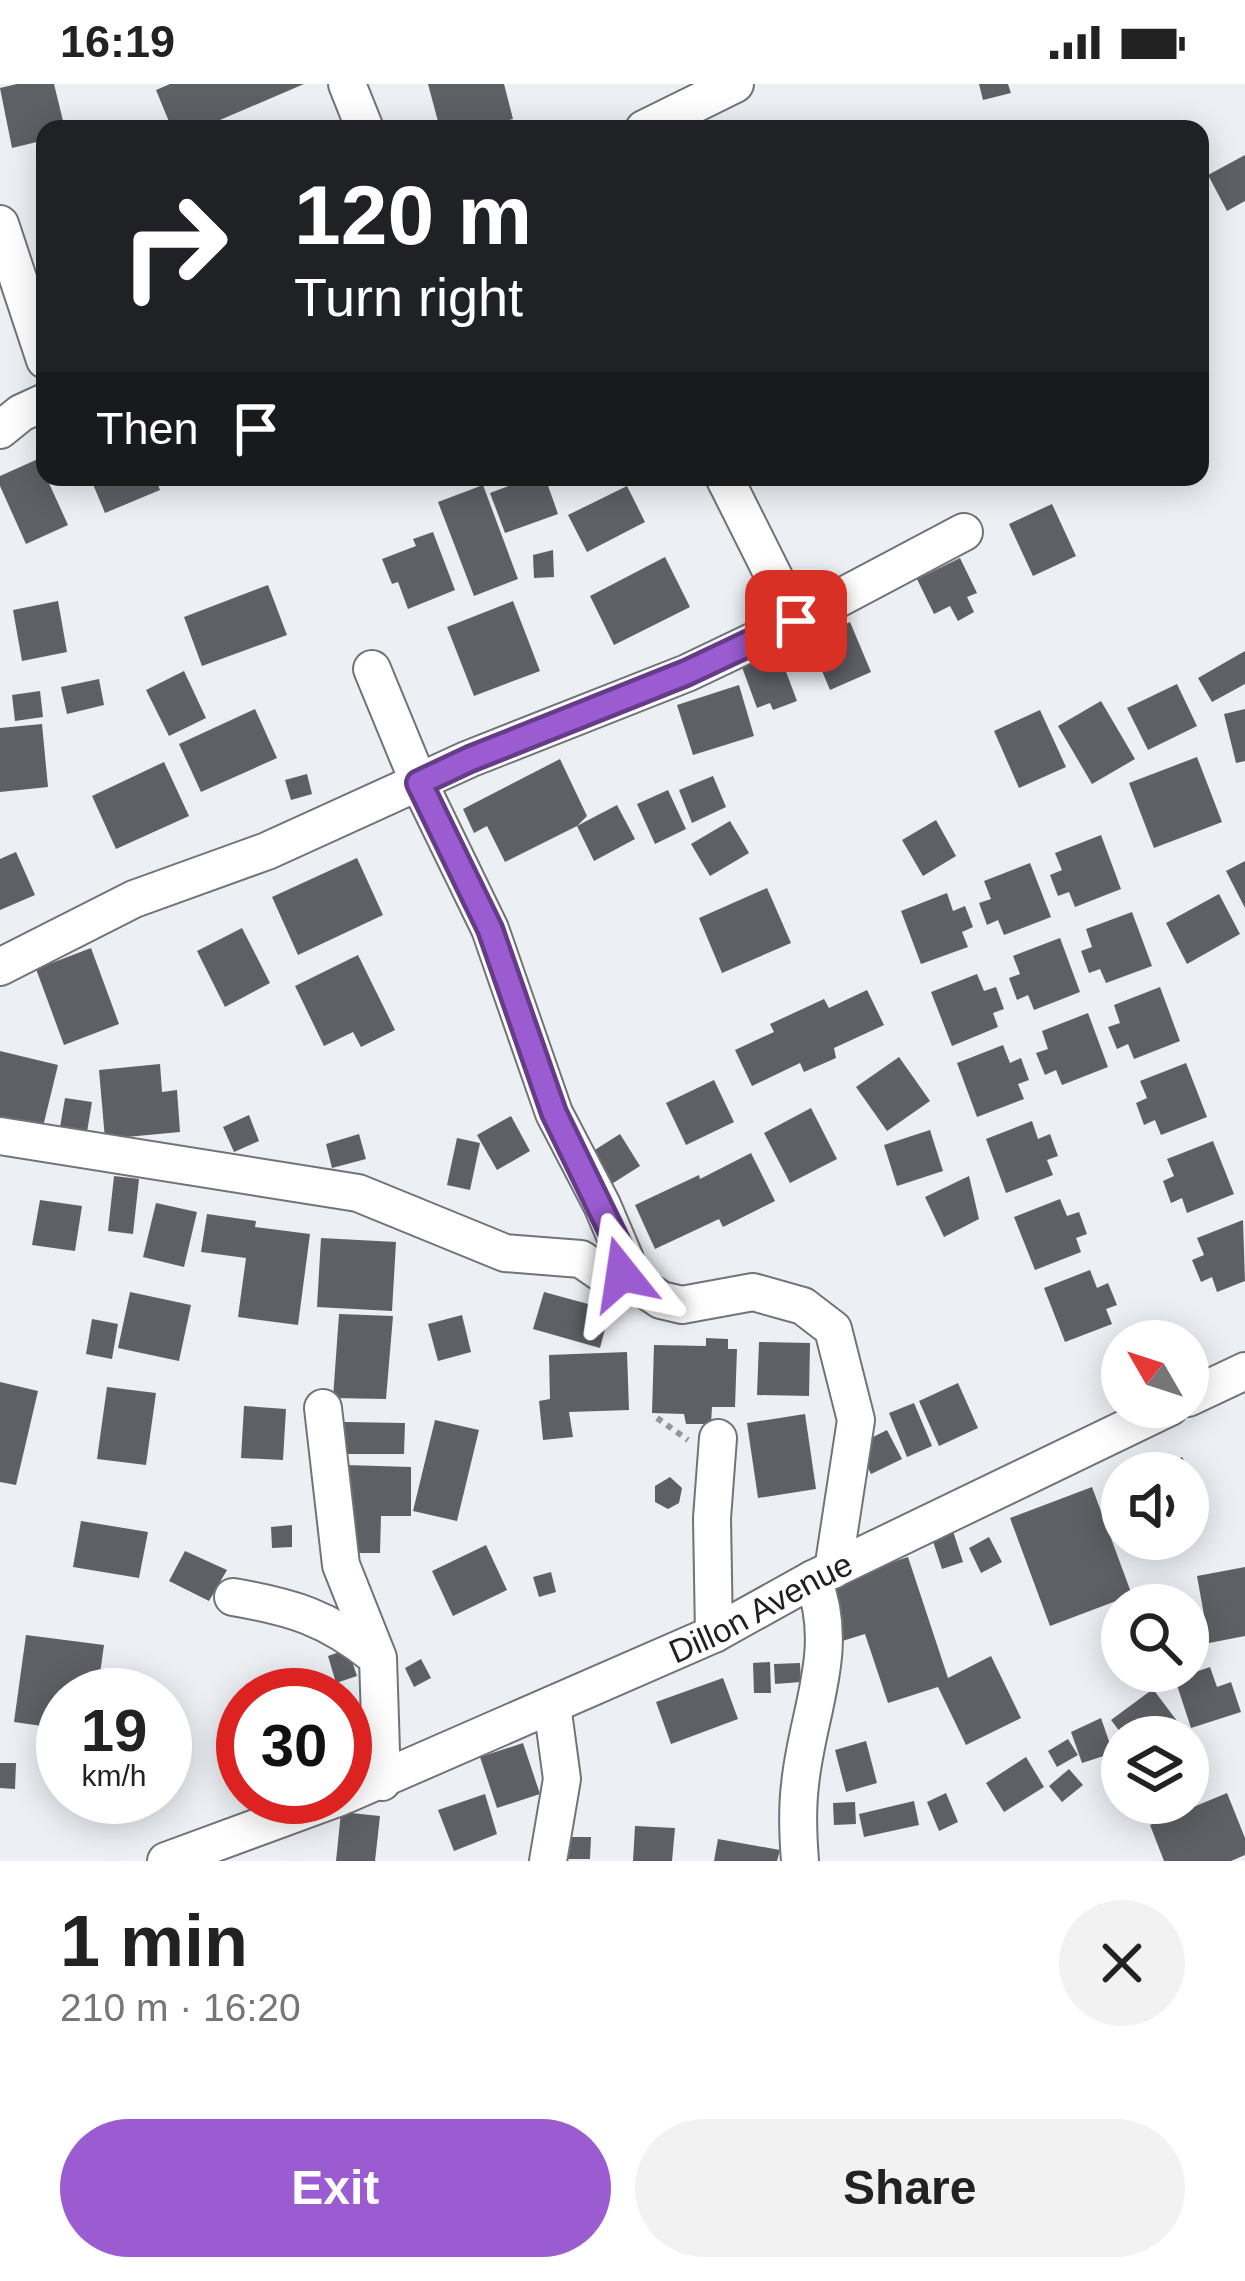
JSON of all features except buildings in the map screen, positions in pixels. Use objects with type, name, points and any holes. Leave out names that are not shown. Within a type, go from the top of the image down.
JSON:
[{"type":"street","points":[[347,84],[361,120]]},
{"type":"street","points":[[662,120],[736,84]]},
{"type":"street","points":[[0,224],[36,333]]},
{"type":"street","points":[[0,430],[36,406]]},
{"type":"street","points":[[728,486],[796,621]]},
{"type":"street","points":[[0,967],[134,899],[286,843],[470,759],[686,673],[964,532]]},
{"type":"street","points":[[372,669],[419,783],[490,929],[554,1113],[625,1259],[622,1274]]},
{"type":"street","points":[[0,1136],[358,1193],[505,1253],[581,1259],[610,1280],[622,1274]]},
{"type":"street","points":[[622,1274],[661,1300],[682,1305],[753,1292],[803,1306],[833,1329],[856,1420],[823,1574],[825,1652],[800,1784],[800,1861]]},
{"type":"street","points":[[1209,1388],[1245,1371]]},
{"type":"street","points":[[323,1408],[341,1565],[378,1658],[382,1782]]},
{"type":"street","name":"Dillon Avenue","points":[[372,1786],[714,1634],[823,1574],[1126,1428]]},
{"type":"street","points":[[714,1634],[712,1518],[718,1438]]},
{"type":"street","points":[[233,1598],[312,1615],[344,1631],[378,1658]]},
{"type":"street","points":[[548,1861],[562,1779],[552,1705]]},
{"type":"street","name":"Dillon Avenue","points":[[171,1860],[268,1824]]},
{"type":"route","points":[[622,1274],[625,1259],[554,1113],[490,929],[419,783],[686,673],[796,621]]}]
